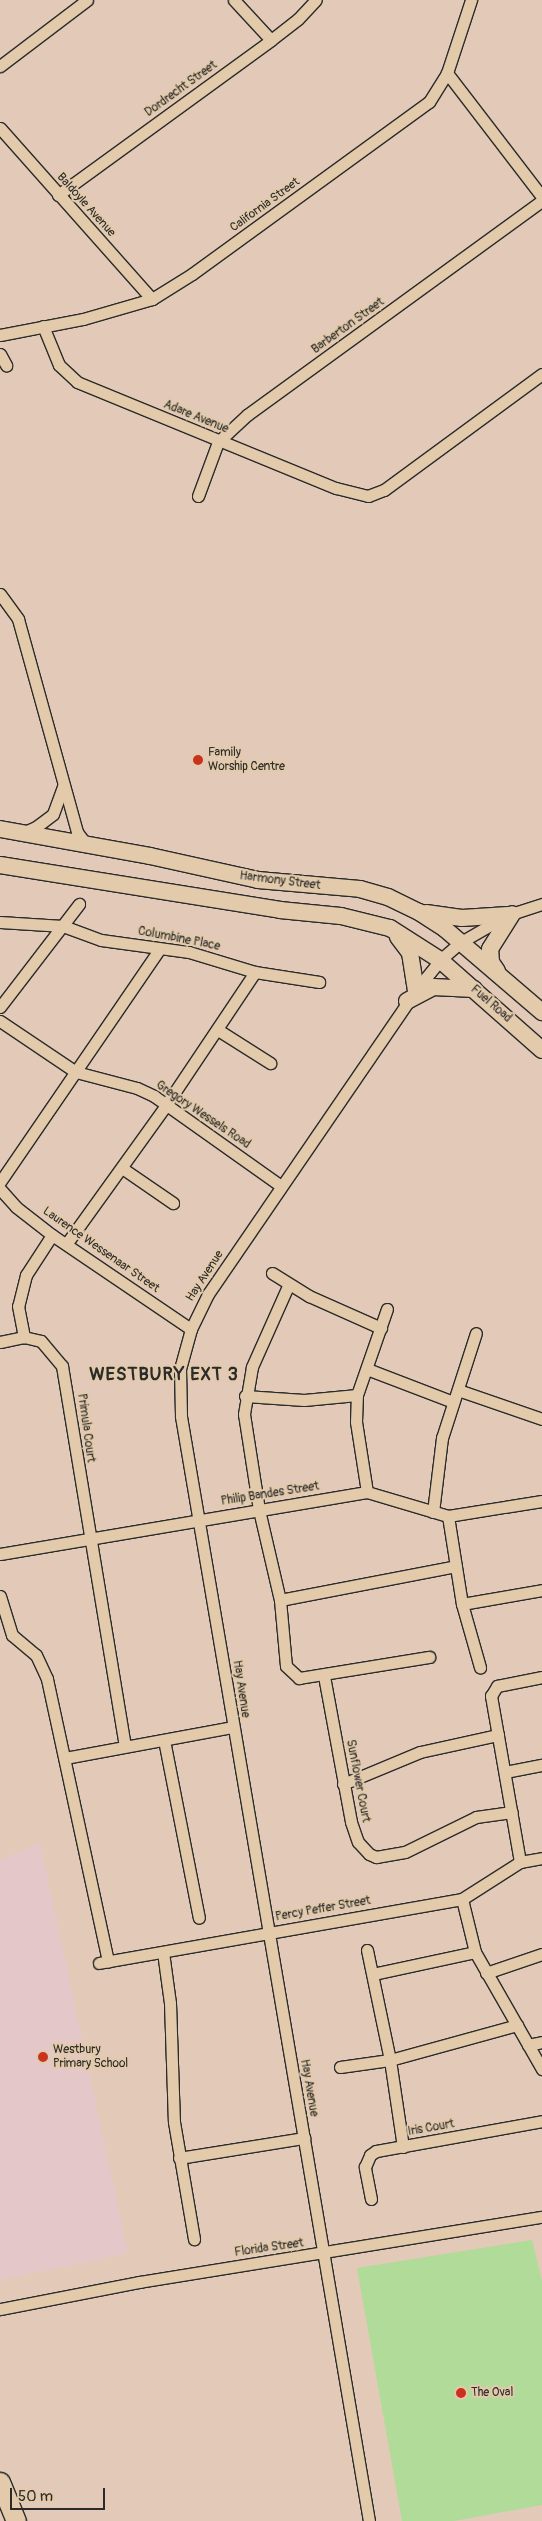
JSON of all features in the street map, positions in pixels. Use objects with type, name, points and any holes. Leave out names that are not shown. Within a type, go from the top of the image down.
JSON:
[{"type":"main road","name":"Harmony Street","points":[[0,829],[86,844],[258,880],[360,888],[419,912],[461,942]]},
{"type":"main road","points":[[0,865],[280,910],[341,916],[390,928],[440,960]]},
{"type":"main road","points":[[419,912],[462,918],[510,914]]},
{"type":"main road","points":[[500,976],[492,962],[490,949],[510,914]]},
{"type":"main road","points":[[390,928],[410,954],[412,996],[433,987],[474,988]]},
{"type":"main road","points":[[461,942],[542,1012]]},
{"type":"main road","name":"Fuel Road","points":[[440,960],[542,1050]]},
{"type":"main road","points":[[0,2482],[16,2521]]},
{"type":"street","points":[[0,66],[87,0]]},
{"type":"street","points":[[234,0],[271,40]]},
{"type":"street","name":"Dordrecht Street","points":[[58,195],[298,20],[316,0]]},
{"type":"street","name":"California Street","points":[[0,335],[83,319],[152,299],[192,274],[420,110],[436,94],[447,73],[471,0]]},
{"type":"street","points":[[447,73],[542,197]]},
{"type":"street","name":"Baldoyle Avenue","points":[[0,128],[152,299]]},
{"type":"street","name":"Barberton Street","points":[[198,496],[218,442],[247,415],[542,201]]},
{"type":"street","name":"Adare Avenue","points":[[44,326],[59,365],[77,382],[218,442],[336,488],[368,496],[384,490],[542,374]]},
{"type":"street","points":[[0,354],[6,365]]},
{"type":"street","points":[[0,594],[18,619],[34,667],[77,832],[86,844]]},
{"type":"street","points":[[21,833],[36,827],[52,814],[64,784]]},
{"type":"street","points":[[0,1007],[79,904]]},
{"type":"street","points":[[461,942],[510,914],[542,904]]},
{"type":"street","name":"Columbine Place","points":[[0,922],[63,926],[101,940],[202,955],[256,972],[319,982]]},
{"type":"street","name":"Hay Avenue","points":[[369,2521],[199,1520],[179,1397],[180,1369],[191,1329],[208,1294],[412,996],[440,960],[461,942]]},
{"type":"street","points":[[0,1182],[160,948]]},
{"type":"street","points":[[67,1243],[166,1105],[256,972]]},
{"type":"street","name":"Gregory Wessels Road","points":[[0,1021],[76,1072],[137,1088],[166,1105],[281,1186]]},
{"type":"street","points":[[218,1030],[270,1063]]},
{"type":"street","points":[[122,1168],[174,1203]]},
{"type":"street","name":"Laurence Wessenaar Street","points":[[0,1189],[16,1207],[52,1235],[67,1243],[191,1329]]},
{"type":"street","points":[[0,1342],[24,1337],[18,1306],[20,1288],[52,1235]]},
{"type":"street","points":[[272,1273],[288,1286],[381,1328]]},
{"type":"street","points":[[288,1286],[258,1352],[246,1396],[245,1420],[259,1510],[280,1600],[283,1648],[289,1672],[300,1678],[324,1676],[429,1657]]},
{"type":"street","points":[[367,1492],[356,1422],[357,1395],[387,1309]]},
{"type":"street","points":[[432,1512],[438,1454],[476,1333]]},
{"type":"street","name":"Primula Court","points":[[24,1337],[41,1341],[62,1366],[124,1746]]},
{"type":"street","points":[[367,1369],[453,1402]]},
{"type":"street","points":[[458,1390],[542,1419]]},
{"type":"street","points":[[246,1396],[304,1400],[357,1395]]},
{"type":"street","name":"Philip Bandes Street","points":[[0,1554],[367,1492],[448,1516],[542,1502]]},
{"type":"street","points":[[448,1516],[462,1604],[480,1667]]},
{"type":"street","points":[[280,1600],[456,1566]]},
{"type":"street","points":[[462,1604],[542,1590]]},
{"type":"street","points":[[0,1596],[12,1635],[41,1662],[65,1758],[233,1727]]},
{"type":"street","name":"Sunflower Court","points":[[324,1676],[343,1784],[358,1842],[376,1857],[405,1852],[427,1844],[476,1816],[512,1812]]},
{"type":"street","points":[[520,1862],[491,1696],[497,1686],[542,1677]]},
{"type":"street","points":[[343,1784],[420,1752],[498,1735]]},
{"type":"street","points":[[164,1740],[199,1918]]},
{"type":"street","name":"Percy Peffer Street","points":[[65,1758],[103,1962],[462,1899],[520,1862],[542,1858]]},
{"type":"street","points":[[505,1772],[542,1765]]},
{"type":"street","points":[[462,1899],[475,1952],[542,2069]]},
{"type":"street","points":[[367,1950],[390,2060],[403,2146]]},
{"type":"street","points":[[163,1952],[168,1982],[172,2098],[194,2239]]},
{"type":"street","points":[[373,1974],[475,1952]]},
{"type":"street","points":[[486,1973],[542,1954]]},
{"type":"street","points":[[340,2067],[390,2060],[516,2025]]},
{"type":"street","points":[[528,2045],[542,2042]]},
{"type":"street","name":"Iris Court","points":[[371,2199],[365,2167],[370,2155],[403,2146],[542,2121]]},
{"type":"street","points":[[180,2158],[304,2138]]},
{"type":"street","name":"Florida Street","points":[[0,2309],[182,2274],[324,2254],[542,2216]]},
{"type":"shaded area","name":"Westbury Primary School","points":[[40,1843],[128,2253],[0,2280],[0,1860]]},
{"type":"green space","name":"The Oval","points":[[532,2240],[542,2281],[542,2505],[454,2521],[402,2521],[357,2268]]},
{"type":"place","name":"Family Worship Centre","points":[[198,760]]},
{"type":"place","name":"Westbury Primary School","points":[[43,2057]]},
{"type":"place","name":"The Oval","points":[[461,2393]]},
{"type":"district","name":"WESTBURY EXT 3","points":[[164,1375]]}]
